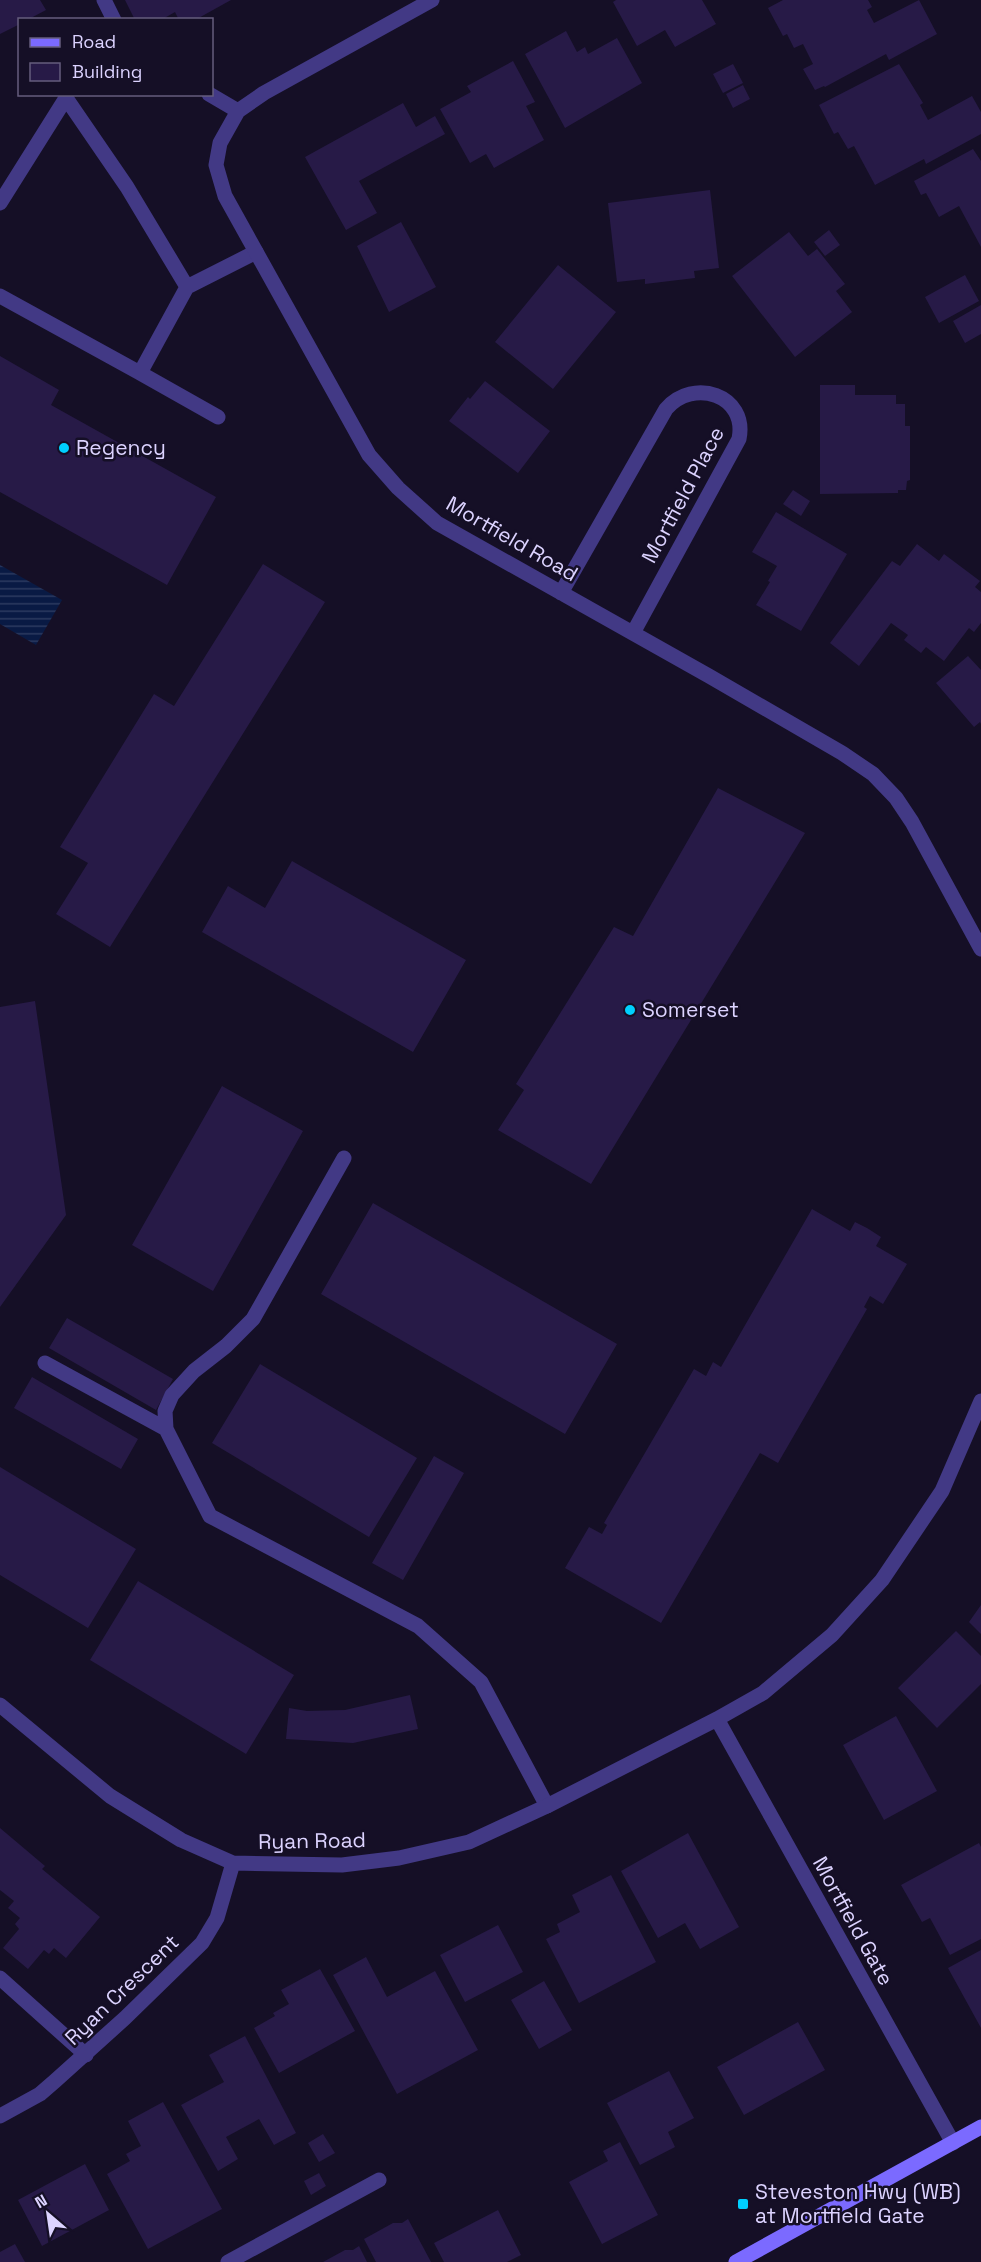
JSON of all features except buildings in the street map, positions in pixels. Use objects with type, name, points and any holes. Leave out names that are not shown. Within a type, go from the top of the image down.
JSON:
[{"type":"main road","points":[[736,2262],[981,2127]]},
{"type":"street","points":[[104,0],[113,18]]},
{"type":"street","name":"Mortfield Road","points":[[432,0],[291,77],[238,111],[220,142],[216,165],[225,196],[369,455],[398,488],[437,523],[842,753],[873,774],[896,798],[912,822],[981,949]]},
{"type":"street","points":[[212,96],[238,111]]},
{"type":"street","points":[[0,203],[66,98],[127,187],[187,287]]},
{"type":"street","points":[[140,373],[187,287],[256,252]]},
{"type":"street","points":[[0,296],[218,417]]},
{"type":"street","name":"Mortfield Place","points":[[561,592],[666,409],[673,401],[684,395],[709,393],[722,398],[735,411],[740,420],[739,439],[633,633]]},
{"type":"street","points":[[344,1158],[253,1319],[226,1346],[194,1371],[172,1395],[165,1411],[166,1429],[210,1516],[418,1626],[481,1682],[547,1806]]},
{"type":"street","points":[[45,1363],[166,1429]]},
{"type":"street","points":[[717,1719],[763,1693],[832,1635],[882,1580],[942,1491],[981,1401]]},
{"type":"street","name":"Ryan Road","points":[[0,1705],[110,1796],[181,1840],[233,1863],[342,1865],[399,1858],[469,1842],[547,1806],[717,1719]]},
{"type":"street","name":"Mortfield Gate","points":[[717,1719],[953,2143]]},
{"type":"street","name":"Ryan Crescent","points":[[0,2116],[39,2094],[86,2055],[202,1942],[217,1918],[233,1863]]},
{"type":"street","points":[[0,1978],[86,2055]]},
{"type":"street","points":[[228,2262],[379,2180]]},
{"type":"water","points":[[0,565],[62,600],[36,645],[0,624]]},
{"type":"place","name":"Regency","points":[[64,448]]},
{"type":"place","name":"Somerset","points":[[630,1010]]},
{"type":"place","name":"Steveston Hwy (WB) at Mortfield Gate","points":[[743,2204]]}]
